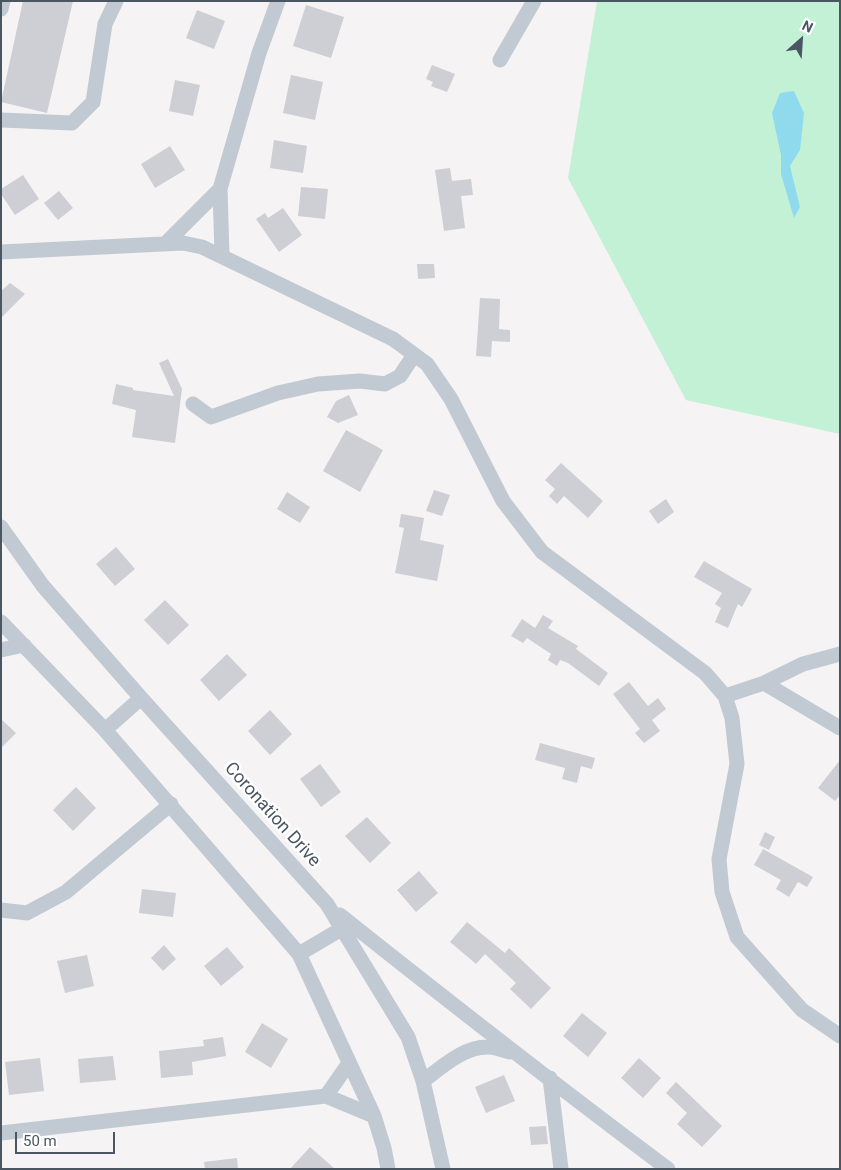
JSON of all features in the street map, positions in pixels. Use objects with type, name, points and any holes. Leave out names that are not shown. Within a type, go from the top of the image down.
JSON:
[{"type":"street","points":[[1,9],[3,1]]},
{"type":"street","points":[[1,120],[72,123],[93,102],[105,24],[116,1]]},
{"type":"street","points":[[222,255],[220,189],[259,53],[278,1]]},
{"type":"street","points":[[500,60],[534,1]]},
{"type":"street","points":[[165,244],[220,189]]},
{"type":"street","points":[[1,252],[183,243],[202,247],[393,339],[427,364],[451,399],[503,501],[542,552],[705,673],[725,696],[732,718],[737,764],[719,858],[722,892],[737,937],[802,1010],[840,1036]]},
{"type":"street","points":[[193,404],[210,417],[278,393],[318,384],[360,381],[385,384],[400,376],[414,355]]},
{"type":"street","name":"Coronation Drive","points":[[1,527],[43,586],[141,698],[328,904],[408,1036],[424,1081],[443,1169]]},
{"type":"street","points":[[1,622],[105,730],[299,954],[374,1116],[388,1169]]},
{"type":"street","points":[[1,650],[24,645]]},
{"type":"street","points":[[725,696],[764,683],[803,664],[840,654]]},
{"type":"street","points":[[764,683],[840,728]]},
{"type":"street","points":[[105,730],[141,698]]},
{"type":"street","points":[[1,910],[27,913],[66,892],[171,804]]},
{"type":"street","points":[[328,904],[512,1053],[550,1078],[668,1169]]},
{"type":"street","points":[[299,954],[344,928]]},
{"type":"street","points":[[424,1081],[454,1058],[470,1050],[490,1047],[512,1053]]},
{"type":"street","points":[[326,1096],[349,1062]]},
{"type":"street","points":[[550,1078],[561,1169]]},
{"type":"street","points":[[1,1133],[326,1096],[374,1116]]},
{"type":"green space","points":[[597,1],[840,1],[840,434],[686,400],[568,178]]},
{"type":"water","points":[[794,91],[804,113],[800,150],[790,166],[800,207],[794,218],[781,174],[781,155],[772,113],[780,93]]},
{"type":"building","points":[[23,1],[73,1],[47,113],[1,102]]},
{"type":"building","points":[[306,5],[344,17],[331,58],[293,46]]},
{"type":"building","points":[[197,10],[225,21],[214,49],[186,38]]},
{"type":"building","points":[[432,65],[455,74],[447,92],[431,86],[433,82],[426,79]]},
{"type":"building","points":[[291,75],[323,82],[315,120],[283,113]]},
{"type":"building","points":[[175,80],[200,85],[193,116],[169,111]]},
{"type":"building","points":[[274,140],[307,146],[303,173],[270,168]]},
{"type":"building","points":[[170,146],[185,170],[155,188],[141,164]]},
{"type":"building","points":[[450,168],[452,181],[471,179],[473,195],[461,196],[465,228],[444,231],[435,170]]},
{"type":"building","points":[[23,175],[39,199],[15,215],[1,194],[1,189]]},
{"type":"building","points":[[301,187],[328,189],[325,219],[298,216]]},
{"type":"building","points":[[59,191],[73,208],[58,220],[44,203]]},
{"type":"building","points":[[283,208],[302,235],[279,252],[256,219],[265,213],[268,218]]},
{"type":"building","points":[[417,264],[434,264],[435,278],[418,279]]},
{"type":"building","points":[[10,283],[25,294],[1,318],[1,291]]},
{"type":"building","points":[[480,298],[500,299],[499,329],[510,330],[510,342],[492,341],[491,357],[476,356]]},
{"type":"building","points":[[168,359],[182,389],[175,443],[132,437],[136,410],[112,404],[116,384],[133,388],[133,390],[174,396],[159,363]]},
{"type":"building","points":[[349,395],[358,415],[338,423],[327,417],[336,401]]},
{"type":"building","points":[[346,430],[383,450],[360,492],[323,471]]},
{"type":"building","points":[[561,463],[603,501],[588,518],[564,496],[557,504],[549,496],[555,489],[545,480]]},
{"type":"building","points":[[434,490],[450,495],[442,516],[426,511]]},
{"type":"building","points":[[287,492],[310,507],[300,523],[277,509]]},
{"type":"building","points":[[666,499],[674,512],[658,524],[649,511]]},
{"type":"building","points":[[401,514],[424,518],[420,540],[444,545],[437,581],[395,573],[404,528],[399,527]]},
{"type":"building","points":[[116,547],[135,569],[115,586],[96,564]]},
{"type":"building","points":[[704,561],[752,589],[742,607],[738,604],[728,628],[715,622],[721,608],[715,604],[722,593],[694,577]]},
{"type":"building","points":[[165,600],[189,625],[168,645],[144,620]]},
{"type":"building","points":[[543,615],[553,621],[548,628],[578,646],[576,649],[608,673],[599,686],[568,663],[560,660],[557,666],[548,660],[551,654],[527,638],[523,643],[511,636],[522,619],[535,628]]},
{"type":"building","points":[[227,654],[247,675],[219,701],[200,680]]},
{"type":"building","points":[[629,682],[648,706],[658,698],[666,709],[652,720],[660,731],[644,743],[635,733],[640,729],[613,694]]},
{"type":"building","points":[[270,710],[292,734],[270,755],[248,731]]},
{"type":"building","points":[[1,719],[16,733],[1,748]]},
{"type":"building","points":[[540,743],[595,758],[592,769],[581,766],[577,783],[562,779],[565,768],[535,760]]},
{"type":"building","points":[[840,760],[840,795],[835,801],[818,788]]},
{"type":"building","points":[[320,764],[341,792],[321,807],[300,779]]},
{"type":"building","points":[[76,787],[96,808],[73,831],[53,810]]},
{"type":"building","points":[[367,817],[391,843],[370,863],[345,836]]},
{"type":"building","points":[[765,832],[775,837],[769,850],[759,845]]},
{"type":"building","points":[[763,849],[813,877],[807,887],[798,882],[789,897],[776,889],[781,880],[754,865]]},
{"type":"building","points":[[419,871],[438,893],[416,912],[397,890]]},
{"type":"building","points":[[142,889],[176,893],[173,917],[139,913]]},
{"type":"building","points":[[467,922],[505,953],[509,948],[551,988],[531,1009],[510,989],[516,983],[485,954],[476,964],[450,942]]},
{"type":"building","points":[[164,945],[176,959],[163,971],[151,958]]},
{"type":"building","points":[[227,947],[244,967],[221,986],[204,966]]},
{"type":"building","points":[[87,955],[94,986],[65,993],[57,961]]},
{"type":"building","points":[[582,1013],[607,1033],[588,1057],[563,1036]]},
{"type":"building","points":[[262,1023],[288,1039],[271,1068],[245,1052]]},
{"type":"building","points":[[223,1037],[226,1056],[192,1062],[193,1075],[161,1078],[159,1051],[204,1046],[203,1040]]},
{"type":"building","points":[[113,1056],[116,1080],[80,1083],[78,1059]]},
{"type":"building","points":[[40,1058],[44,1091],[9,1095],[5,1062]]},
{"type":"building","points":[[639,1058],[661,1078],[643,1098],[621,1078]]},
{"type":"building","points":[[504,1075],[515,1101],[486,1113],[475,1087]]},
{"type":"building","points":[[676,1082],[722,1126],[702,1147],[677,1124],[687,1113],[666,1093]]},
{"type":"building","points":[[546,1126],[548,1144],[531,1145],[529,1127]]},
{"type":"building","points":[[310,1147],[335,1169],[290,1169]]},
{"type":"building","points":[[237,1158],[238,1169],[205,1169],[204,1162]]}]
